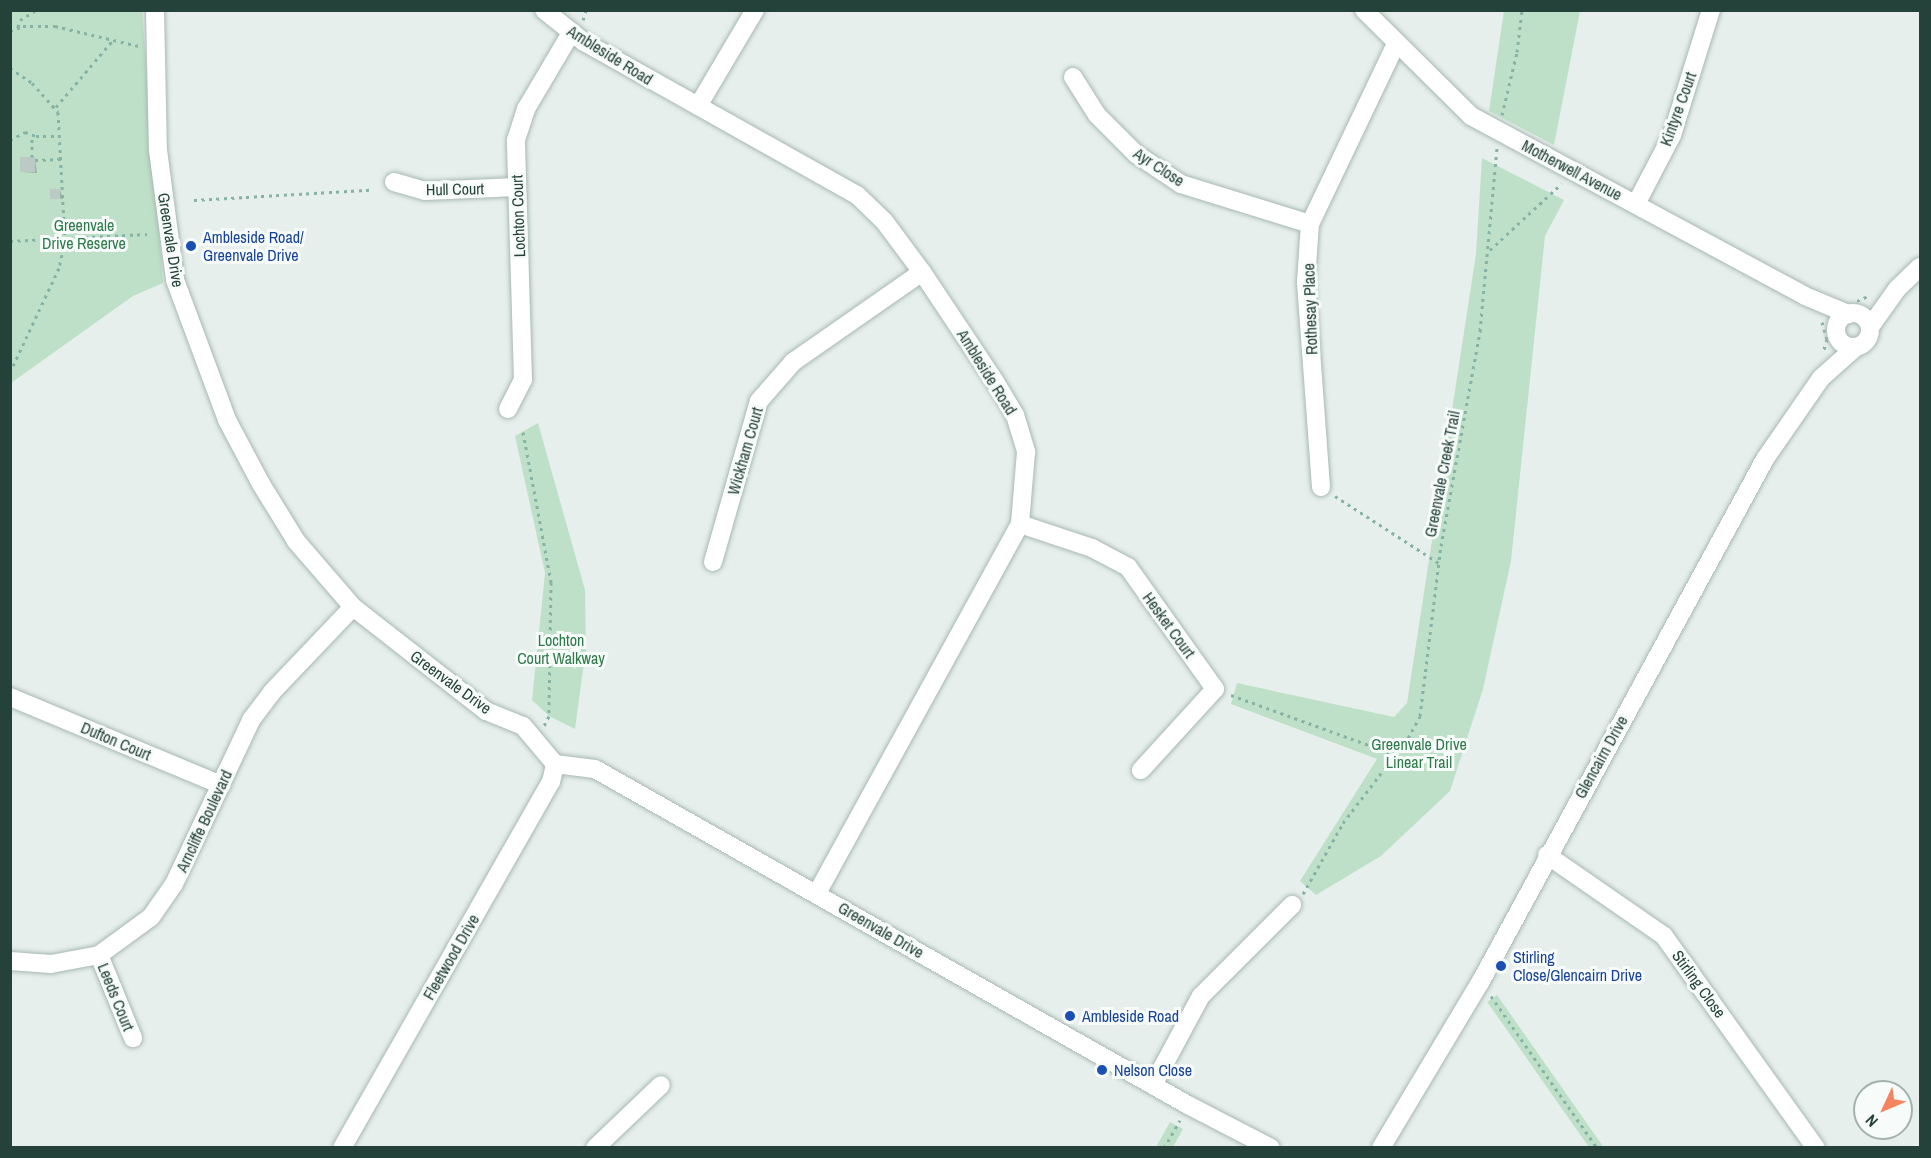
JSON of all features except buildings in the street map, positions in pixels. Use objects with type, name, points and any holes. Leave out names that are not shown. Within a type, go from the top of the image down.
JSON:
[{"type":"street","name":"Greenvale Drive","points":[[155,10],[159,150],[175,280],[198,348],[227,420],[261,484],[296,541],[353,607],[486,711],[523,726],[555,764],[596,769],[1152,1085],[1271,1148]]},
{"type":"street","name":"Ambleside Road","points":[[544,10],[571,33],[857,195],[884,221],[922,272],[1015,415],[1026,452],[1020,524],[817,894]]},
{"type":"street","points":[[698,106],[755,10]]},
{"type":"street","name":"Motherwell Avenue","points":[[1364,10],[1456,103],[1497,130],[1805,296],[1851,314]]},
{"type":"street","name":"Kintyre Court","points":[[1636,204],[1672,135],[1711,10]]},
{"type":"street","name":"Lochton Court","points":[[508,409],[523,380],[516,140],[526,109],[571,33]]},
{"type":"street","name":"Rothesay Place","points":[[1321,487],[1306,282],[1310,224],[1396,44]]},
{"type":"street","name":"Ayr Close","points":[[1073,77],[1097,115],[1136,154],[1181,184],[1310,224]]},
{"type":"street","name":"Hull Court","points":[[394,182],[425,191],[518,187]]},
{"type":"street","name":"Glencairn Drive","points":[[1385,1145],[1480,981],[1765,459],[1821,378],[1868,338],[1870,327],[1897,289],[1920,267]]},
{"type":"street","name":"Wickham Court","points":[[713,562],[759,401],[793,362],[922,272]]},
{"type":"street","name":"Glencairn Drive","points":[[1821,378],[1837,332],[1851,314],[1897,289]]},
{"type":"street","name":"Motherwell Avenue","points":[[1805,296],[1837,332]]},
{"type":"street","points":[[1851,314],[1862,316],[1870,327]]},
{"type":"street","points":[[1837,332],[1842,343],[1856,347]]},
{"type":"street","name":"Hesket Court","points":[[1020,524],[1092,548],[1128,567],[1215,689]]},
{"type":"street","name":"Arncliffe Boulevard","points":[[10,961],[51,964],[99,955],[151,916],[174,884],[251,720],[272,692],[353,607]]},
{"type":"street","points":[[1141,770],[1215,689]]},
{"type":"street","name":"Dufton Court","points":[[10,697],[221,785]]},
{"type":"street","name":"Fleetwood Drive","points":[[342,1148],[551,782],[555,764]]},
{"type":"street","name":"Stirling Close","points":[[1547,855],[1664,936],[1815,1148]]},
{"type":"street","points":[[1152,1085],[1201,996],[1292,905]]},
{"type":"street","name":"Leeds Court","points":[[99,955],[133,1038]]},
{"type":"street","points":[[594,1148],[661,1085]]},
{"type":"path","points":[[18,27],[20,20],[36,10]]},
{"type":"path","name":"Greenvale Creek Trail","points":[[1292,905],[1308,888],[1343,823],[1396,755],[1420,716],[1439,563],[1480,331],[1489,251],[1497,130],[1517,52],[1522,10]]},
{"type":"path","points":[[10,31],[18,27],[55,26],[155,49]]},
{"type":"path","points":[[55,107],[113,40]]},
{"type":"path","points":[[10,68],[26,77],[55,107],[62,159],[65,240],[59,268],[10,372]]},
{"type":"path","points":[[10,140],[25,132],[32,135],[60,136]]},
{"type":"path","points":[[32,135],[33,159],[62,159]]},
{"type":"path","points":[[1489,251],[1575,171]]},
{"type":"path","points":[[194,200],[370,190]]},
{"type":"path","points":[[10,241],[65,240],[147,234]]},
{"type":"path","points":[[1805,296],[1826,332],[1821,358]]},
{"type":"path","points":[[523,432],[552,582],[549,716],[543,727]]},
{"type":"path","points":[[1321,487],[1439,563]]},
{"type":"path","points":[[1215,689],[1396,755]]},
{"type":"path","points":[[1480,981],[1596,1148]]},
{"type":"path","points":[[1164,1148],[1188,1105]]},
{"type":"green space","name":"Greenvale Drive Reserve","points":[[11,11],[142,11],[163,283],[133,296],[11,383]]},
{"type":"green space","points":[[1504,11],[1580,11],[1554,145],[1489,111]]},
{"type":"green space","name":"Greenvale Drive Linear Trail","points":[[1482,158],[1564,200],[1545,236],[1511,561],[1483,689],[1450,791],[1381,856],[1316,895],[1300,881],[1377,759],[1231,704],[1237,683],[1394,717],[1407,703],[1476,254]]},
{"type":"green space","name":"Lochton Court Walkway","points":[[538,423],[585,590],[586,648],[575,729],[549,716],[532,700],[545,573],[515,436]]},
{"type":"green space","points":[[1497,995],[1603,1147],[1589,1148],[1487,1002]]},
{"type":"green space","points":[[1170,1122],[1183,1129],[1173,1147],[1156,1147]]},
{"type":"place","name":"Ambleside Road/ Greenvale Drive","points":[[191,246]]},
{"type":"place","name":"Stirling Close/Glencairn Drive","points":[[1501,966]]},
{"type":"place","name":"Ambleside Road","points":[[1070,1016]]},
{"type":"place","name":"Nelson Close","points":[[1102,1070]]}]
